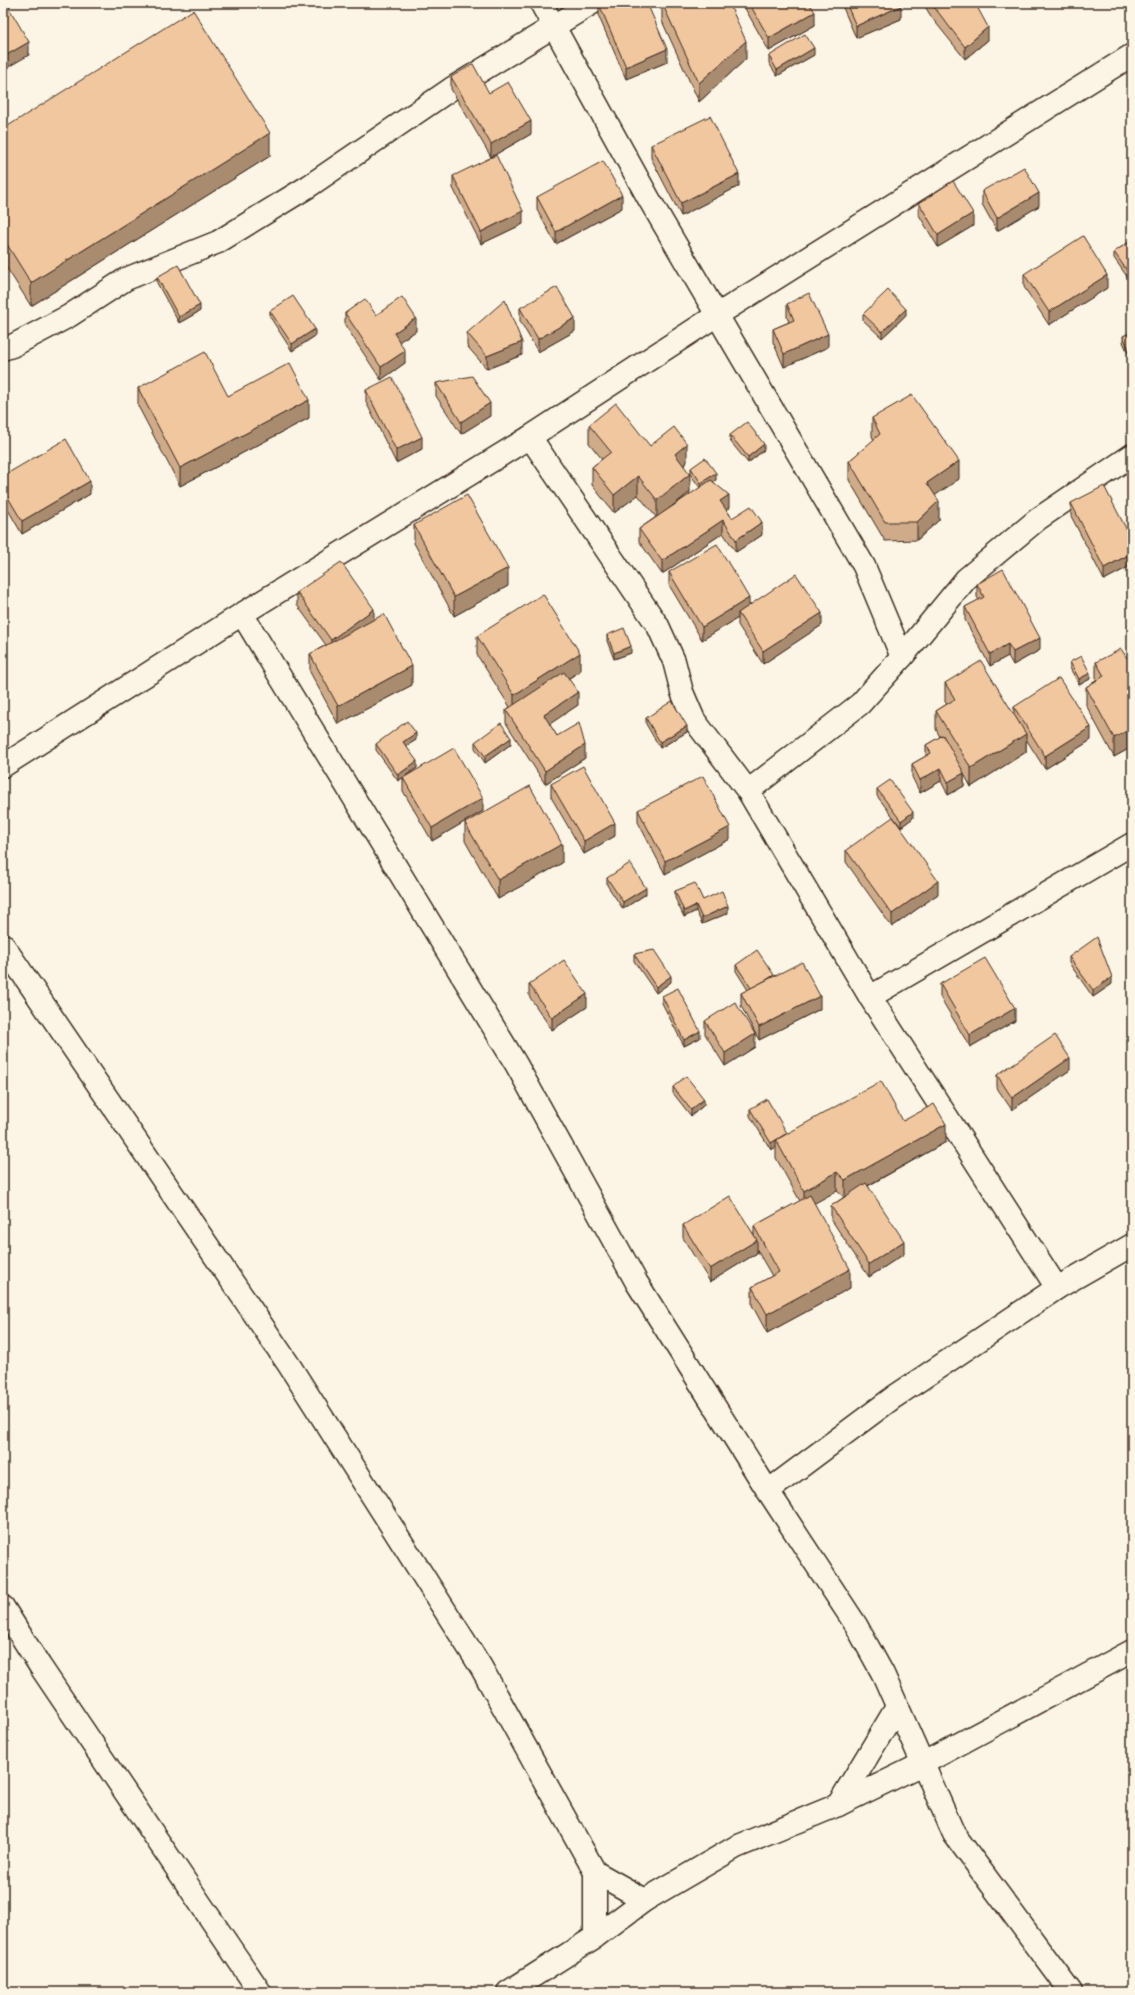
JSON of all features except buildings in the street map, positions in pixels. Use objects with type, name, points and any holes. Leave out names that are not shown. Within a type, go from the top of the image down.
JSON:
[{"type":"street","points":[[540,3],[649,199],[864,566],[902,657]]},
{"type":"street","points":[[3,349],[12,346],[69,316],[126,279],[218,242],[309,186],[451,89],[592,3]]},
{"type":"street","points":[[3,766],[242,614],[530,437],[717,314],[1132,55]]},
{"type":"street","points":[[530,437],[658,626],[674,661],[682,692],[694,720],[748,791],[870,997],[1057,1288]]},
{"type":"street","points":[[748,791],[860,704],[902,657],[966,579],[1038,519],[1132,455]]},
{"type":"street","points":[[242,614],[516,1064],[637,1283],[768,1491],[856,1625],[883,1674],[954,1834],[1071,1992]]},
{"type":"street","points":[[870,997],[1132,844]]},
{"type":"street","points":[[3,945],[289,1365],[481,1668],[595,1872],[595,1937]]},
{"type":"street","points":[[768,1491],[894,1397],[1057,1288],[1132,1245]]},
{"type":"street","points":[[3,1607],[40,1666],[260,1992]]},
{"type":"street","points":[[508,1992],[595,1937],[645,1900],[736,1847],[838,1805],[922,1764],[1132,1651]]},
{"type":"street","points":[[838,1805],[897,1707]]},
{"type":"street","points":[[595,1872],[645,1900]]}]
